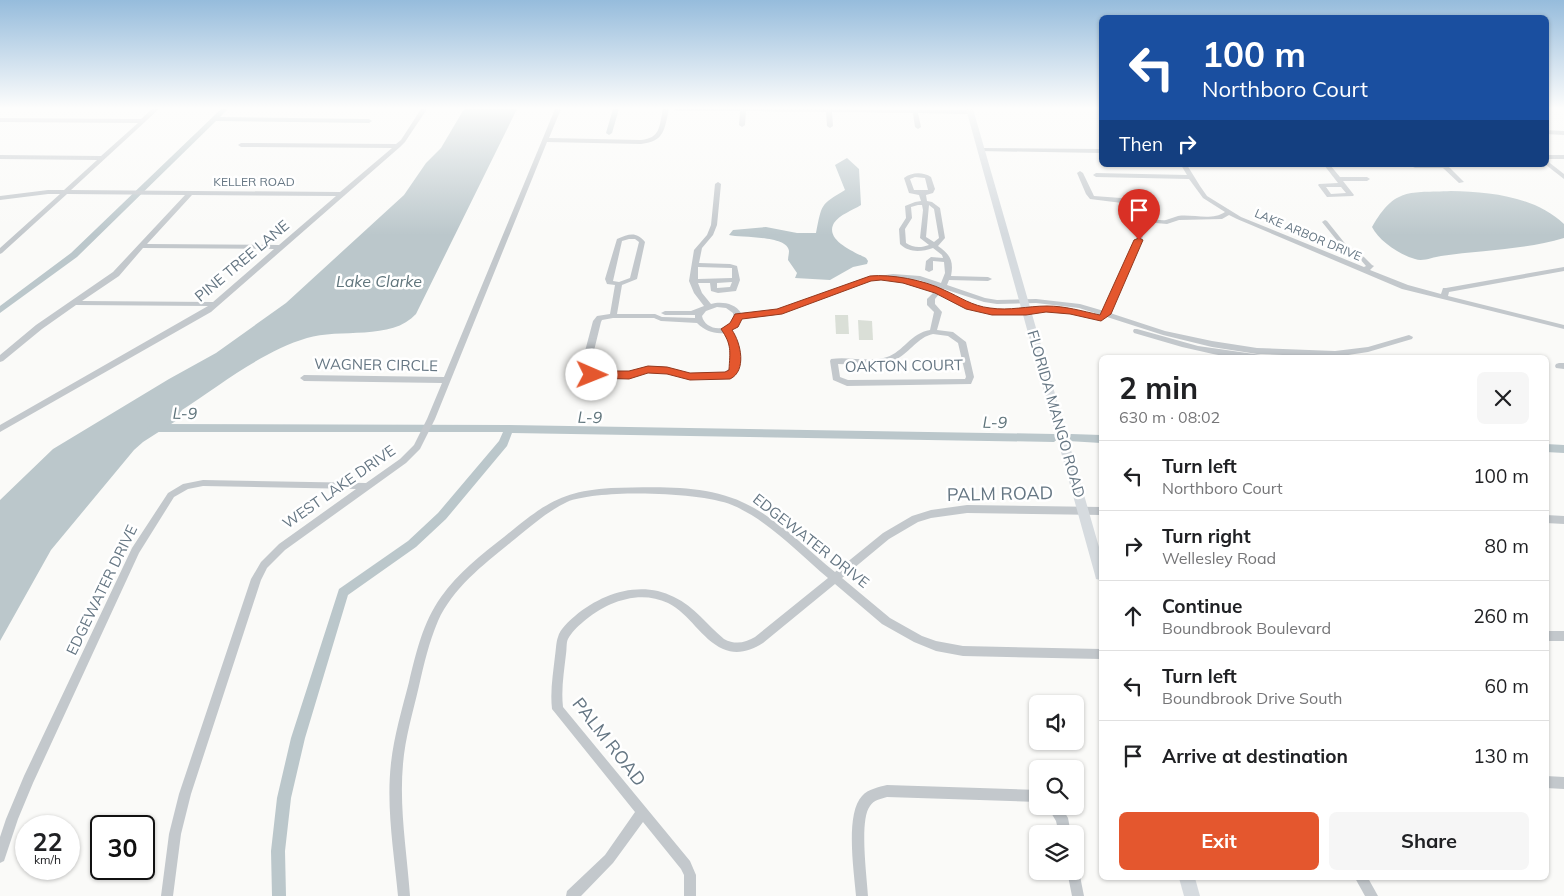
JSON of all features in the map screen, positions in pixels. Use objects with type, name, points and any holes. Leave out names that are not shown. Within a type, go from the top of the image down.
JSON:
[{"type":"street","points":[[0,252],[111,151]]},
{"type":"street","name":"PINE TREE LANE","points":[[0,430],[214,304],[392,151]]},
{"type":"street","name":"WEST LAKE DRIVE","points":[[166,896],[175,834],[184,794],[256,579],[264,565],[282,547],[409,457],[417,447],[431,419],[542,151]]},
{"type":"street","name":"FLORIDA MANGO ROAD","points":[[980,151],[1099,568]]},
{"type":"street","points":[[1029,151],[1099,152]]},
{"type":"street","points":[[1549,156],[1564,157]]},
{"type":"street","points":[[0,157],[103,158]]},
{"type":"street","points":[[1549,164],[1564,177]]},
{"type":"street","name":"LAKE ARBOR DRIVE","points":[[1185,167],[1202,194],[1228,213],[1364,271],[1405,287],[1564,327]]},
{"type":"street","points":[[1329,167],[1341,182],[1351,195],[1329,196],[1321,185],[1341,182],[1367,179]]},
{"type":"street","points":[[1445,167],[1461,182]]},
{"type":"street","points":[[1080,173],[1092,198],[1121,200],[1125,202],[1140,234],[1104,316]]},
{"type":"street","points":[[1096,175],[1190,177]]},
{"type":"street","points":[[710,306],[698,294],[693,281],[698,249],[711,234],[718,215],[716,203],[718,184]]},
{"type":"street","points":[[0,198],[38,192],[151,193]]},
{"type":"street","name":"KELLER ROAD","points":[[151,193],[342,194]]},
{"type":"street","points":[[0,359],[39,326],[116,274],[190,193]]},
{"type":"street","points":[[922,193],[926,220],[922,235],[926,241],[942,251],[948,260],[944,285],[930,302],[938,312],[933,332]]},
{"type":"street","points":[[924,203],[935,205],[937,208],[942,238],[935,245],[913,250],[903,244],[902,229],[909,218],[908,206],[911,204],[924,203]]},
{"type":"street","points":[[1146,221],[1167,222],[1178,218],[1212,218],[1222,217],[1228,213]]},
{"type":"street","points":[[1325,222],[1349,252],[1368,262],[1370,266],[1364,271]]},
{"type":"street","points":[[637,237],[642,242],[632,279],[620,284],[610,282],[609,279],[619,240],[637,237]]},
{"type":"street","points":[[142,246],[280,247]]},
{"type":"street","points":[[929,270],[929,261],[931,259],[948,260]]},
{"type":"street","points":[[693,281],[736,280],[736,270],[730,266],[695,265]]},
{"type":"street","points":[[1444,297],[1446,290],[1564,269]]},
{"type":"street","points":[[738,316],[778,312],[864,280],[881,277],[944,285],[988,279]]},
{"type":"street","points":[[612,316],[620,284]]},
{"type":"street","points":[[944,285],[970,307],[992,312],[1062,303],[1149,329],[1212,344],[1257,351],[1324,355],[1367,350],[1409,337]]},
{"type":"street","points":[[74,303],[214,304]]},
{"type":"street","points":[[726,329],[734,340],[736,349],[734,370],[726,376],[690,376],[648,369],[623,376],[586,373],[584,370],[597,321],[605,316],[655,316],[662,313],[702,311],[710,306],[728,306],[737,312],[738,316]]},
{"type":"street","points":[[698,321],[702,311]]},
{"type":"street","points":[[655,316],[661,319],[698,321],[708,330],[726,329],[734,325],[738,316]]},
{"type":"street","points":[[1104,316],[1161,340],[1240,355]]},
{"type":"street","name":"OAKTON COURT","points":[[933,332],[950,334],[962,342],[970,377],[968,382],[847,383],[836,378],[834,361],[887,360],[897,355],[924,333],[933,332]]},
{"type":"street","name":"WAGNER CIRCLE","points":[[304,378],[447,380]]},
{"type":"street","name":"EDGEWATER DRIVE","points":[[0,857],[12,819],[28,780],[134,551],[171,496],[186,486],[203,483],[368,486]]},
{"type":"street","name":"EDGEWATER DRIVE","points":[[404,896],[396,798],[397,765],[402,733],[426,636],[443,602],[461,579],[542,511],[564,499],[598,491],[709,494],[732,501],[752,511],[901,631],[936,646],[964,651],[1099,654]]},
{"type":"street","name":"PALM ROAD","points":[[690,896],[690,875],[686,865],[558,710],[556,693],[563,637],[567,631],[599,603],[620,595],[637,593],[655,595],[672,601],[686,610],[720,641],[735,648],[744,647],[759,640],[886,536],[915,519],[932,514],[976,508],[1099,511]]},
{"type":"street","points":[[1549,520],[1564,520]]},
{"type":"street","points":[[1549,636],[1564,636]]},
{"type":"street","points":[[1549,782],[1564,783]]},
{"type":"street","points":[[862,896],[858,822],[863,804],[870,797],[888,791],[1029,796]]},
{"type":"street","points":[[572,896],[609,859],[642,812]]},
{"type":"street","points":[[1075,880],[1078,896]]},
{"type":"street","points":[[1188,880],[1192,896]]},
{"type":"street","points":[[1362,880],[1372,896]]},
{"type":"shaded area","points":[[835,315],[848,315],[849,334],[836,334]]},
{"type":"shaded area","points":[[858,320],[872,321],[873,340],[859,340]]},
{"type":"water","name":"Lake Clarke","points":[[438,151],[496,151],[416,314],[406,322],[393,328],[379,331],[320,335],[291,344],[258,360],[182,410],[180,413],[182,417],[134,450],[51,550],[0,641],[0,500],[53,449],[216,353],[286,303],[404,195],[426,163]]},
{"type":"water","points":[[847,158],[859,169],[861,205],[846,213],[834,223],[833,235],[842,245],[866,258],[867,264],[853,267],[830,280],[795,278],[797,273],[788,260],[789,251],[787,246],[781,242],[763,238],[729,235],[733,230],[766,227],[797,233],[816,233],[823,206],[845,190],[835,165]]},
{"type":"water","points":[[1451,191],[1496,194],[1539,207],[1564,224],[1564,238],[1518,247],[1418,260],[1390,247],[1372,227],[1388,205],[1404,195]]},
{"type":"waterway","points":[[0,310],[74,255],[182,151]]},
{"type":"waterway","name":"L-9","points":[[152,428],[509,429]]},
{"type":"waterway","points":[[279,896],[278,851],[284,798],[298,738],[343,592],[412,544],[442,516],[503,443],[509,429]]},
{"type":"waterway","name":"L-9","points":[[509,429],[1054,438]]},
{"type":"waterway","name":"L-9","points":[[1071,438],[1099,439]]},
{"type":"waterway","name":"L-9","points":[[1549,448],[1564,449]]},
{"type":"route","points":[[592,375],[623,376],[648,369],[667,370],[684,376],[726,376],[734,370],[736,349],[734,340],[726,329],[731,328],[737,322],[738,316],[778,312],[864,280],[881,277],[904,280],[939,290],[970,307],[992,312],[1026,312],[1046,309],[1070,311],[1101,318],[1106,314],[1139,240]]}]
